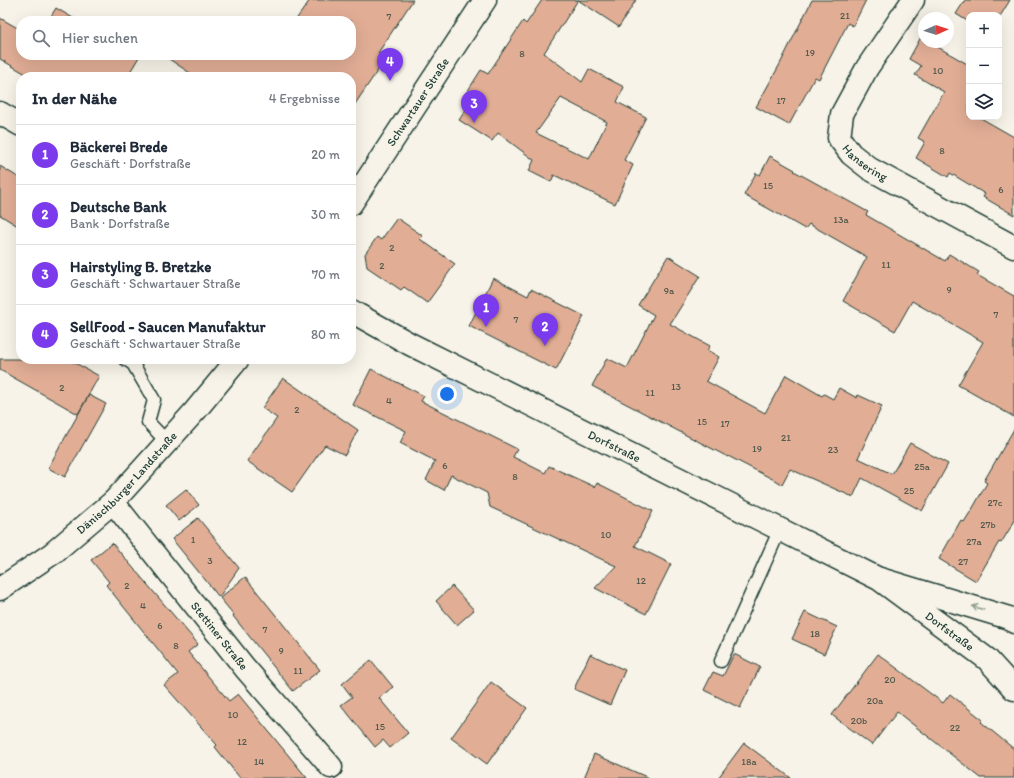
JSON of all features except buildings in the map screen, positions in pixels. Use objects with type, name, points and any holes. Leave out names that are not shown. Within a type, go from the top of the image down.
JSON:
[{"type":"street","name":"Schwartauer Straße","points":[[356,196],[485,0]]},
{"type":"street","name":"Hansering","points":[[913,0],[867,68],[842,114],[839,138],[852,154],[870,169],[1014,247]]},
{"type":"street","points":[[0,113],[16,122]]},
{"type":"street","name":"Dorfstraße","points":[[356,314],[410,344],[879,579],[987,659],[1014,689]]},
{"type":"street","name":"Dänischburger Landstraße","points":[[0,589],[53,553],[113,502],[168,442],[234,364]]},
{"type":"street","name":"Stettiner Straße","points":[[113,502],[245,668],[331,767]]},
{"type":"street","name":"Dorfstraße","points":[[879,579],[1009,618],[1014,622]]},
{"type":"lane","points":[[133,364],[154,400],[148,422],[168,442]]},
{"type":"lane","points":[[721,661],[780,529]]},
{"type":"place","name":"SellFood - Saucen Manufaktur","points":[[390,81]]},
{"type":"place","name":"Hairstyling B. Bretzke","points":[[474,123]]},
{"type":"place","name":"Bäckerei Brede","points":[[486,327]]},
{"type":"place","name":"Deutsche Bank","points":[[545,346]]}]
